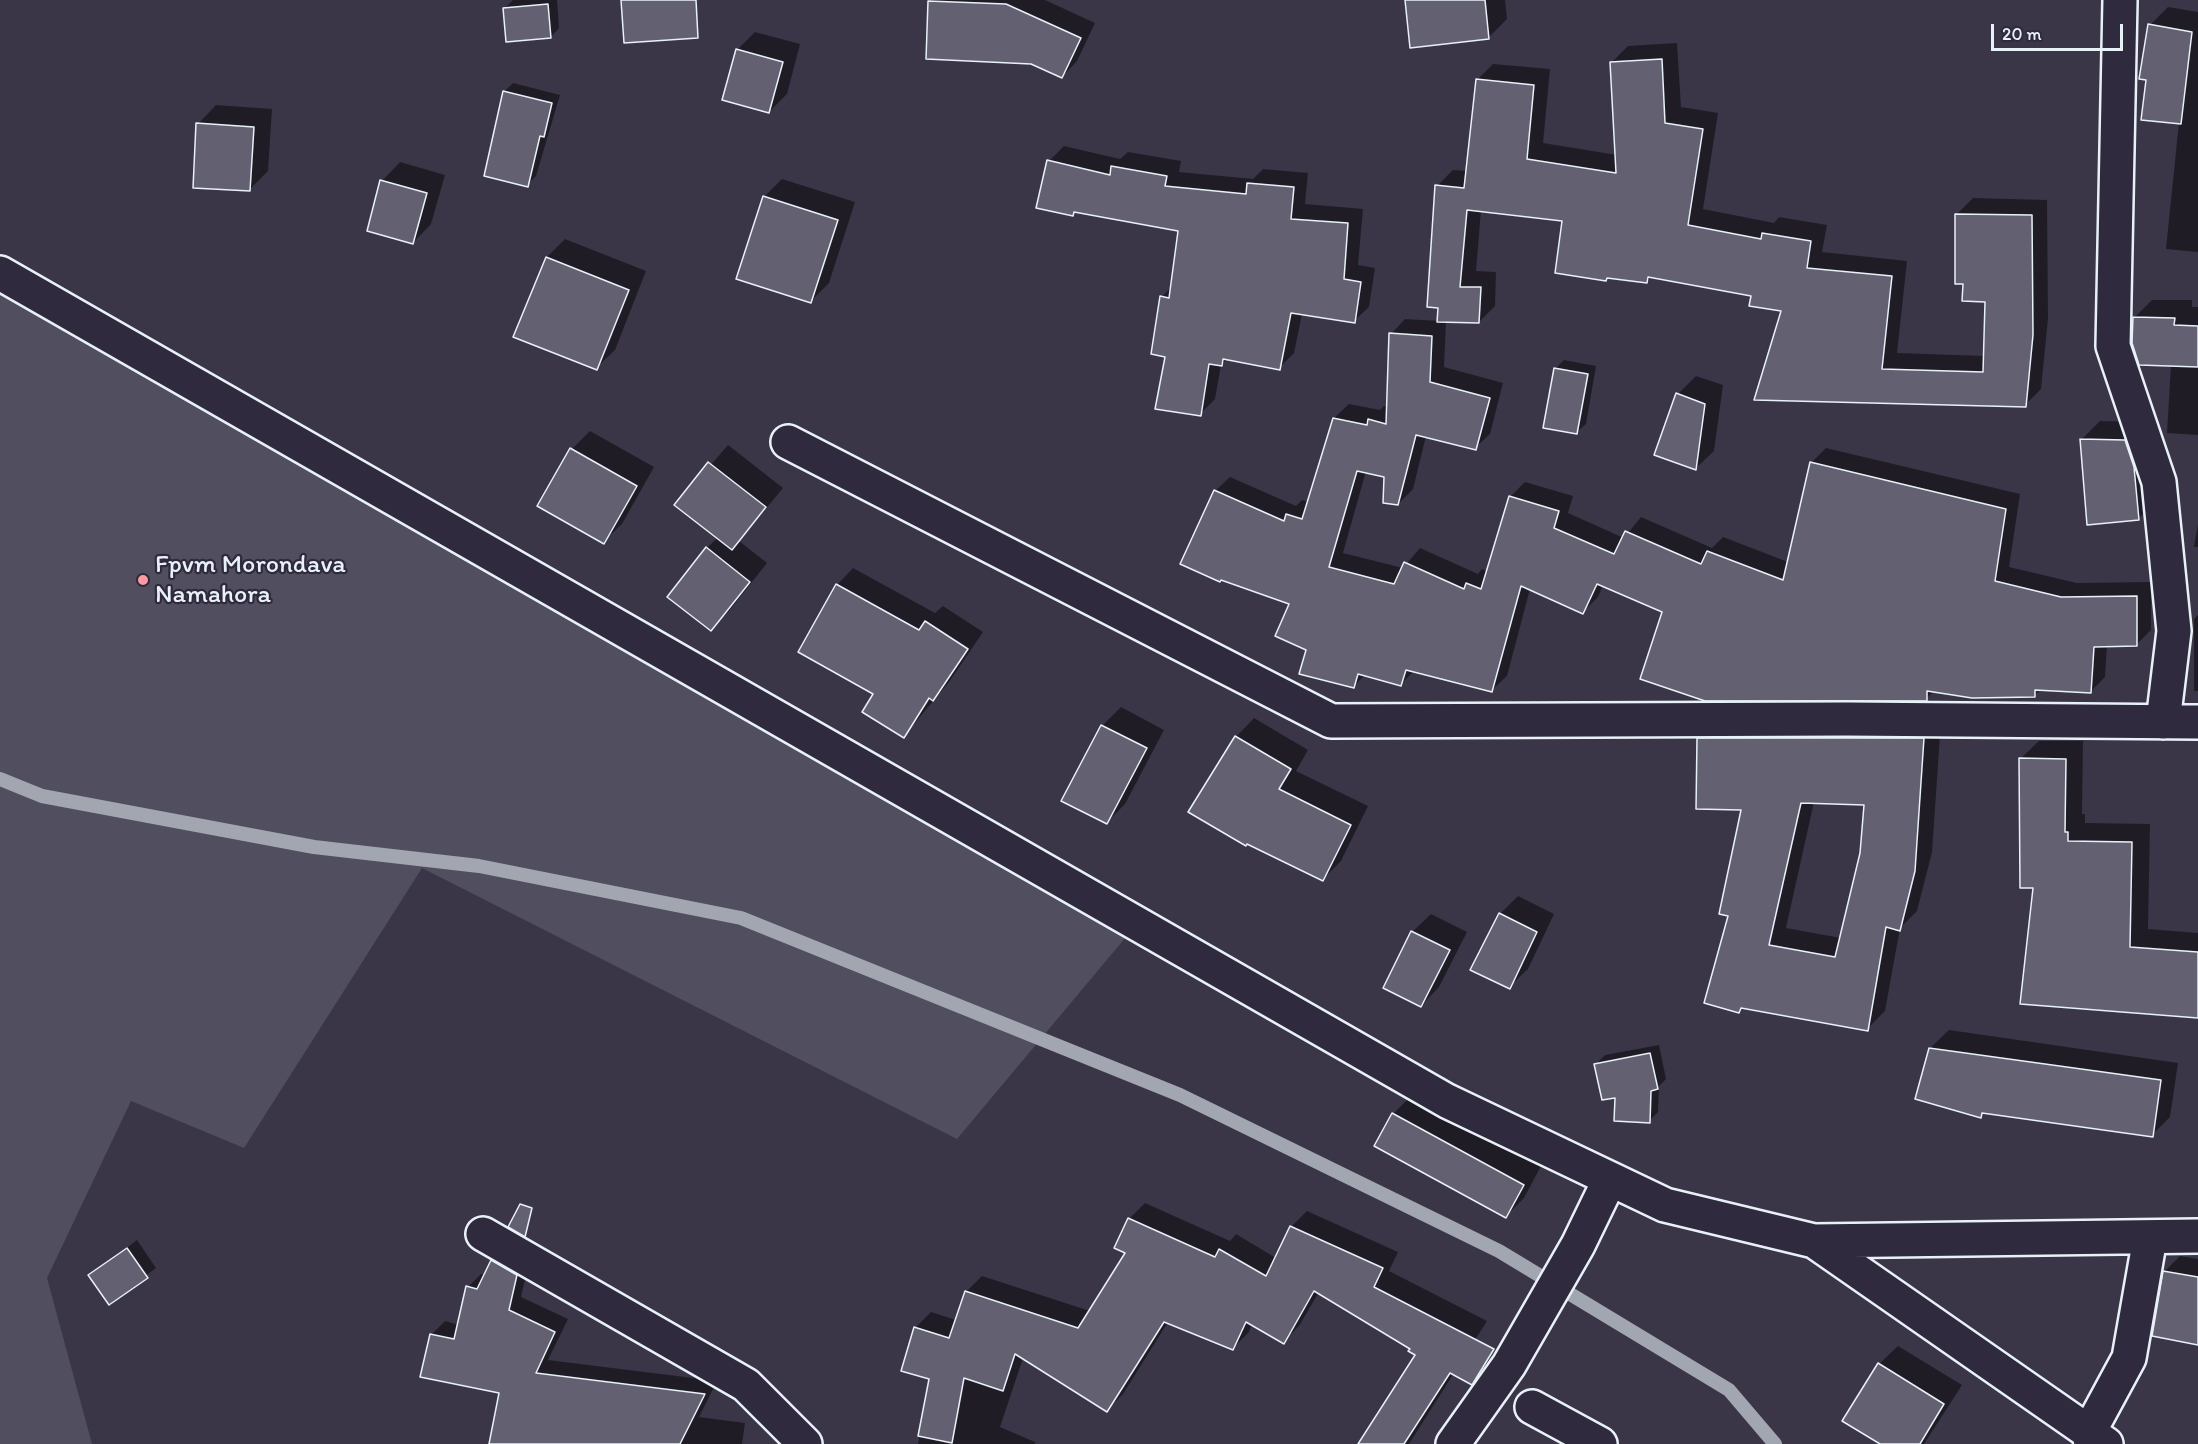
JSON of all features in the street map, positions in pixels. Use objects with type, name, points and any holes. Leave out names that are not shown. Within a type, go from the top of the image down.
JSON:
[{"type":"street","points":[[2120,0],[2113,346],[2159,482],[2174,631],[2163,722]]},
{"type":"street","points":[[0,273],[1447,1101],[1665,1205],[1814,1241],[2198,1236]]},
{"type":"street","points":[[788,442],[1331,721],[1847,719],[2198,723]]},
{"type":"street","points":[[1453,1444],[1509,1365],[1578,1245],[1610,1179]]},
{"type":"street","points":[[483,1234],[746,1385],[805,1444]]},
{"type":"street","points":[[1814,1241],[2095,1440],[2129,1358],[2150,1238]]},
{"type":"street","points":[[1532,1407],[1600,1444]]},
{"type":"shaded area","points":[[0,273],[1136,925],[957,1139],[422,868],[244,1148],[131,1101],[47,1278],[92,1444],[0,1444]]},
{"type":"building","points":[[621,0],[696,0],[698,38],[624,43]]},
{"type":"building","points":[[1405,0],[1485,0],[1489,39],[1410,48]]},
{"type":"building","points":[[928,1],[1006,4],[1081,38],[1062,78],[1031,64],[926,59]]},
{"type":"building","points":[[548,4],[551,38],[506,42],[503,8]]},
{"type":"building","points":[[2148,24],[2192,32],[2181,124],[2141,120],[2146,80],[2139,79]]},
{"type":"building","points":[[736,49],[783,62],[769,113],[722,100]]},
{"type":"building","points":[[1662,59],[1665,123],[1703,129],[1688,225],[1761,239],[1762,233],[1811,241],[1807,268],[1892,276],[1882,369],[1983,372],[1985,302],[1962,301],[1963,284],[1955,284],[1955,214],[2032,215],[2033,335],[2026,407],[1754,400],[1781,311],[1749,306],[1751,296],[1648,277],[1647,283],[1607,278],[1606,281],[1555,273],[1562,221],[1467,210],[1460,287],[1481,287],[1479,323],[1437,322],[1438,308],[1427,307],[1435,185],[1464,188],[1476,79],[1534,85],[1527,159],[1616,173],[1610,62]]},
{"type":"building","points":[[503,91],[552,103],[544,137],[540,136],[528,187],[484,176]]},
{"type":"building","points":[[196,123],[254,127],[250,191],[193,188]]},
{"type":"building","points":[[1047,160],[1110,175],[1111,166],[1167,176],[1165,186],[1246,194],[1247,183],[1294,187],[1291,219],[1348,223],[1344,279],[1361,282],[1355,323],[1291,313],[1280,370],[1223,359],[1222,366],[1209,364],[1201,416],[1155,409],[1165,357],[1151,354],[1160,296],[1169,298],[1178,231],[1074,212],[1073,216],[1036,208]]},
{"type":"building","points":[[380,180],[427,193],[413,244],[367,231]]},
{"type":"building","points":[[763,196],[838,220],[811,303],[736,279]]},
{"type":"building","points":[[546,257],[629,290],[597,370],[513,337]]},
{"type":"building","points":[[2133,317],[2175,318],[2174,325],[2198,326],[2198,367],[2139,365],[2132,343]]},
{"type":"building","points":[[1389,333],[1432,336],[1430,382],[1490,398],[1476,450],[1416,435],[1398,505],[1383,503],[1384,477],[1357,471],[1329,567],[1394,584],[1404,562],[1464,589],[1466,583],[1481,589],[1509,496],[1559,511],[1554,528],[1614,554],[1625,531],[1701,564],[1707,551],[1783,580],[1810,462],[2006,509],[1995,581],[2061,597],[2137,596],[2137,646],[2094,647],[2091,693],[2035,690],[2035,697],[1972,698],[1927,691],[1927,701],[1705,701],[1640,679],[1662,612],[1597,584],[1583,614],[1521,586],[1492,692],[1406,670],[1401,686],[1358,674],[1354,688],[1299,674],[1306,650],[1275,636],[1289,604],[1221,580],[1220,582],[1180,564],[1214,490],[1284,521],[1286,514],[1302,519],[1333,418],[1367,425],[1368,419],[1386,424]]},
{"type":"building","points":[[1554,368],[1588,374],[1577,434],[1543,428]]},
{"type":"building","points":[[1676,393],[1705,404],[1696,470],[1654,455]]},
{"type":"building","points":[[2080,439],[2125,440],[2134,467],[2139,520],[2087,525]]},
{"type":"building","points":[[570,448],[637,486],[604,544],[537,506]]},
{"type":"building","points":[[708,462],[766,507],[732,550],[674,505]]},
{"type":"building","points":[[706,547],[750,582],[711,631],[667,597]]},
{"type":"building","points":[[836,584],[919,630],[925,621],[968,649],[933,701],[929,698],[904,738],[862,712],[873,694],[798,652]]},
{"type":"building","points":[[1101,725],[1147,748],[1107,824],[1061,801]]},
{"type":"building","points":[[1235,736],[1291,769],[1279,789],[1351,825],[1323,881],[1247,844],[1246,846],[1188,812]]},
{"type":"building","points":[[1697,738],[1924,738],[1915,871],[1900,931],[1886,927],[1868,1031],[1741,1008],[1739,1013],[1704,1003],[1728,916],[1719,914],[1741,810],[1696,809]],"holes":[[[1801,803],[1864,805],[1860,853],[1835,957],[1769,945]]]},
{"type":"building","points":[[2019,758],[2066,759],[2065,832],[2068,832],[2068,841],[2132,842],[2130,947],[2198,952],[2198,1018],[2020,1004],[2033,888],[2020,888]]},
{"type":"building","points":[[1499,913],[1537,932],[1510,989],[1470,970]]},
{"type":"building","points":[[1411,931],[1450,950],[1421,1007],[1383,988]]},
{"type":"building","points":[[1929,1048],[2161,1080],[2153,1137],[1982,1113],[1981,1118],[1915,1099]]},
{"type":"building","points":[[1650,1053],[1658,1089],[1651,1091],[1650,1123],[1614,1121],[1615,1098],[1602,1100],[1594,1064]]},
{"type":"building","points":[[1392,1113],[1524,1185],[1506,1218],[1374,1146]]},
{"type":"building","points":[[520,1204],[532,1208],[525,1237],[508,1227]]},
{"type":"building","points":[[1128,1218],[1215,1257],[1219,1249],[1266,1276],[1290,1226],[1383,1268],[1374,1287],[1494,1349],[1472,1385],[1450,1373],[1404,1444],[1358,1444],[1415,1355],[1408,1351],[1410,1349],[1314,1291],[1284,1344],[1246,1322],[1233,1350],[1164,1322],[1107,1412],[1015,1354],[1003,1391],[964,1378],[952,1443],[918,1436],[929,1379],[901,1371],[914,1327],[949,1338],[965,1291],[1078,1328],[1125,1253],[1114,1248]]},
{"type":"building","points":[[127,1248],[148,1278],[109,1305],[88,1275]]},
{"type":"building","points":[[491,1260],[517,1275],[509,1310],[555,1332],[536,1373],[705,1394],[680,1444],[489,1444],[499,1393],[420,1377],[430,1334],[454,1339],[466,1286],[477,1289]]},
{"type":"building","points":[[2163,1271],[2198,1277],[2198,1345],[2152,1336]]},
{"type":"building","points":[[1878,1363],[1944,1404],[1920,1444],[1880,1444],[1842,1421]]},
{"type":"waterway","points":[[0,779],[42,796],[314,847],[479,866],[741,918],[1180,1095],[1499,1251],[1729,1390],[1775,1444]]},
{"type":"place","name":"Fpvm Morondava Namahora","points":[[143,580]]}]
